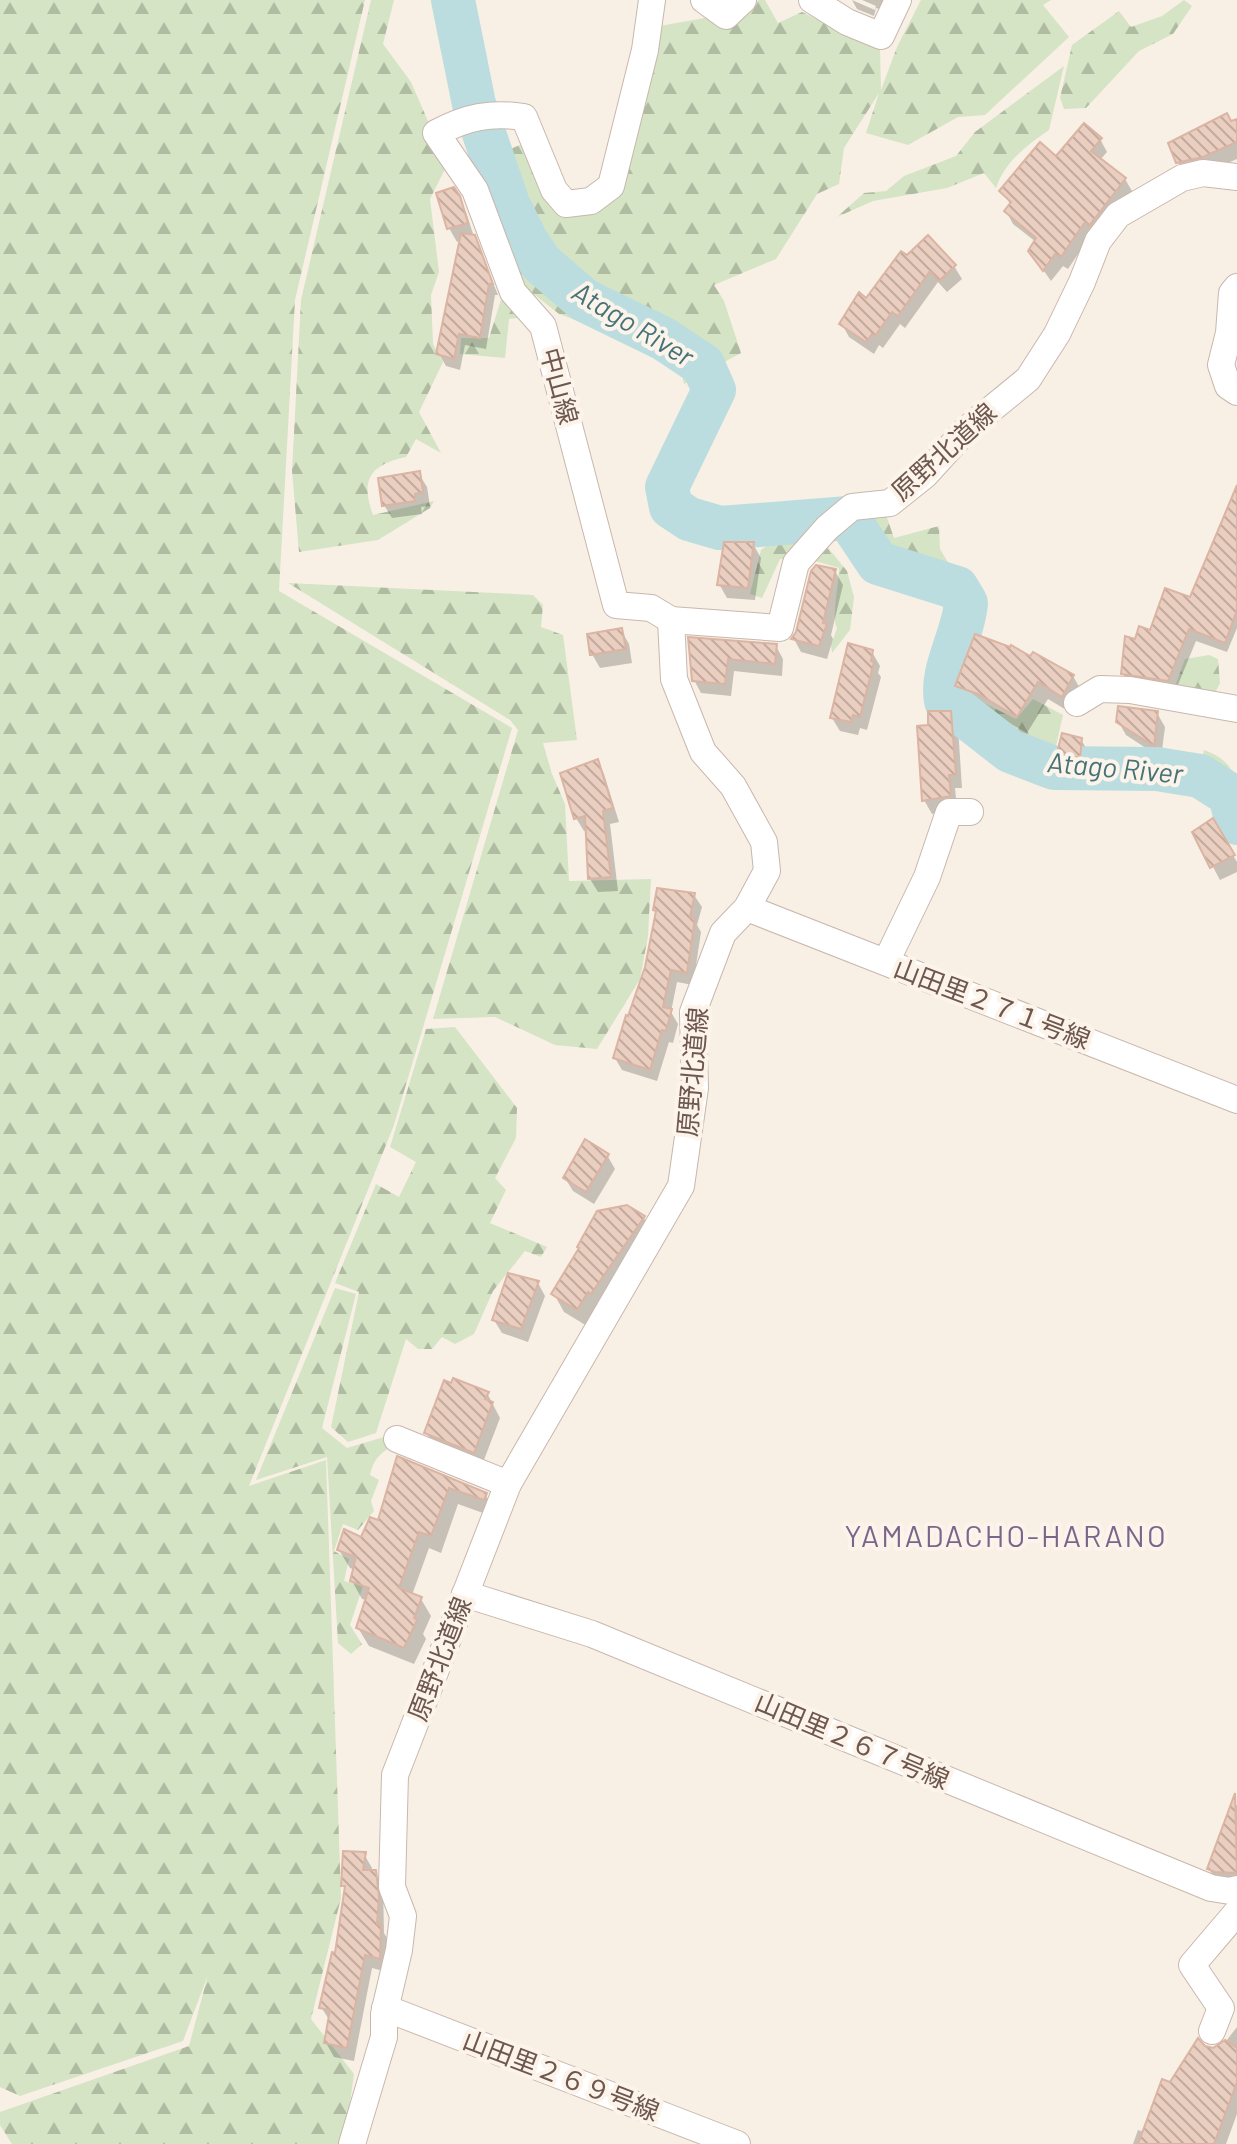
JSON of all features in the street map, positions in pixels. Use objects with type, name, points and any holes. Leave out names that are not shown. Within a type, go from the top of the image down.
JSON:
[{"type":"street","name":"中山線","points":[[652,0],[645,50],[611,186],[591,201],[566,204],[554,190],[524,117],[497,113],[447,128],[475,190],[513,292],[543,326],[616,605],[651,608],[671,620]]},
{"type":"street","points":[[704,0],[726,16],[743,0]]},
{"type":"street","points":[[812,0],[847,22],[881,36],[898,0]]},
{"type":"street","name":"原野北道線","points":[[352,2144],[384,2037],[385,2008],[399,1950],[403,1916],[392,1887],[395,1775],[508,1484],[681,1186],[695,1088],[693,1012],[723,933],[747,908],[767,871],[764,842],[733,786],[703,752],[674,679],[671,620],[780,628],[796,563],[827,528],[852,507],[890,503],[925,475],[967,429],[1028,379],[1057,334],[1098,241],[1118,215],[1182,178],[1203,173],[1237,177]]},
{"type":"street","points":[[1237,287],[1232,293],[1229,333],[1221,365],[1228,386],[1237,392]]},
{"type":"street","points":[[1077,703],[1100,689],[1130,690],[1237,709]]},
{"type":"street","points":[[886,962],[927,877],[949,812],[970,812]]},
{"type":"street","name":"山田里２７１号線","points":[[747,908],[1237,1100]]},
{"type":"street","points":[[397,1439],[508,1484]]},
{"type":"street","name":"山田里２６７号線","points":[[465,1594],[592,1634],[1211,1888],[1237,1889]]},
{"type":"street","points":[[1212,2031],[1221,2008],[1192,1965],[1237,1912]]},
{"type":"street","name":"山田里２６９号線","points":[[385,2008],[737,2144]]},
{"type":"green space","points":[[0,0],[365,0],[295,300],[279,591],[512,728],[394,1125],[249,1486],[326,1460],[341,1898],[311,2019],[354,2074],[344,2144],[12,2144],[0,2125],[0,2112],[189,2046],[208,1975],[183,2041],[20,2096],[0,2087]]},
{"type":"green space","points":[[371,0],[394,0],[383,44],[411,82],[447,165],[430,199],[439,272],[431,295],[433,344],[443,362],[419,412],[441,453],[416,439],[406,457],[376,469],[368,483],[373,515],[434,501],[430,508],[378,540],[299,552],[292,471],[301,300]]},
{"type":"green space","points":[[759,0],[765,0],[778,23],[802,12],[880,49],[881,90],[897,47],[921,0],[1051,0],[1043,5],[1069,37],[985,115],[958,117],[908,145],[866,133],[879,93],[844,148],[839,184],[817,194],[776,259],[714,285],[724,301],[741,353],[684,384],[680,366],[620,336],[559,314],[526,288],[465,168],[527,142],[551,193],[597,205],[654,27],[738,12]]},
{"type":"green space","points":[[1184,0],[1192,6],[1173,34],[1139,51],[1086,108],[1064,109],[1060,98],[1072,45],[1119,11],[1131,27],[1162,16]]},
{"type":"green space","points":[[1064,66],[1049,130],[1011,162],[996,188],[984,173],[947,188],[873,201],[837,217],[864,193],[886,191],[904,176],[956,156],[975,132]]},
{"type":"green space","points":[[503,293],[523,312],[517,318],[509,319],[505,358],[460,354],[461,338],[489,338]]},
{"type":"green space","points":[[834,509],[792,559],[780,559],[762,598],[750,594],[761,550],[775,539],[721,541],[701,530],[708,511]]},
{"type":"green space","points":[[867,509],[884,509],[894,538],[939,526],[940,549],[958,579],[946,589],[876,572],[856,548],[846,526]]},
{"type":"green space","points":[[825,544],[847,571],[854,597],[850,630],[832,653],[831,645],[837,628],[835,609],[839,568],[808,559]]},
{"type":"green space","points":[[288,583],[533,595],[543,605],[541,627],[563,635],[577,740],[543,743],[565,804],[569,881],[651,879],[648,936],[640,979],[597,1049],[555,1045],[495,1017],[433,1019],[518,730],[510,720]]},
{"type":"green space","points":[[1209,655],[1218,659],[1220,683],[1213,697],[1174,689],[1185,659]]},
{"type":"green space","points":[[966,694],[1016,719],[1033,699],[1063,715],[1054,755],[1069,759],[1059,765],[1048,763],[1041,759],[1041,746],[1023,740],[1014,750],[982,726],[973,734],[962,724]]},
{"type":"green space","points":[[1204,750],[1230,767],[1237,796],[1200,768]]},
{"type":"green space","points":[[455,1027],[517,1108],[516,1138],[495,1178],[506,1190],[490,1223],[547,1247],[541,1257],[525,1251],[493,1291],[474,1334],[455,1344],[442,1337],[432,1349],[418,1349],[406,1339],[376,1433],[348,1442],[331,1427],[359,1292],[335,1283],[376,1184],[399,1197],[416,1162],[390,1147],[426,1029]]},
{"type":"green space","points":[[335,1288],[356,1294],[322,1428],[347,1448],[384,1437],[397,1444],[379,1456],[372,1469],[370,1475],[379,1480],[371,1501],[374,1511],[358,1530],[343,1524],[334,1551],[349,1559],[344,1581],[363,1586],[350,1625],[362,1644],[351,1654],[338,1643],[327,1457],[256,1480]]},
{"type":"building","points":[[1227,113],[1231,121],[1237,119],[1237,142],[1203,157],[1176,163],[1168,143]]},
{"type":"building","points":[[1084,123],[1102,138],[1091,151],[1126,178],[1089,226],[1085,222],[1061,257],[1055,254],[1043,271],[1028,251],[1036,238],[1004,211],[1011,202],[999,191],[1040,142],[1056,156]]},
{"type":"building","points":[[454,187],[468,223],[447,229],[436,193]]},
{"type":"building","points":[[461,233],[475,235],[493,284],[489,284],[480,338],[459,334],[454,359],[436,354]]},
{"type":"building","points":[[928,235],[956,265],[939,281],[930,271],[898,316],[892,312],[875,336],[872,334],[866,342],[839,324],[859,292],[866,298],[901,251],[907,255]]},
{"type":"building","points":[[420,471],[423,492],[415,494],[415,501],[382,506],[378,478]]},
{"type":"building","points":[[1237,485],[1237,610],[1225,643],[1189,629],[1168,681],[1121,674],[1125,636],[1135,639],[1139,626],[1150,630],[1165,588],[1190,597]]},
{"type":"building","points":[[724,542],[754,542],[748,588],[717,585]]},
{"type":"building","points":[[816,565],[836,569],[823,623],[827,624],[819,646],[791,639],[796,632],[811,571]]},
{"type":"building","points":[[622,628],[626,649],[590,655],[587,634]]},
{"type":"building","points":[[975,634],[1011,645],[1030,656],[1033,652],[1074,675],[1062,697],[1038,682],[1017,717],[978,694],[955,686]]},
{"type":"building","points":[[688,637],[777,644],[775,664],[728,659],[725,684],[692,681]]},
{"type":"building","points":[[848,643],[873,650],[871,661],[874,662],[860,717],[853,715],[851,722],[830,718]]},
{"type":"building","points":[[1118,706],[1158,711],[1154,746],[1116,722]]},
{"type":"building","points":[[928,711],[951,711],[956,775],[949,775],[951,796],[922,801],[917,726],[928,725]]},
{"type":"building","points":[[1062,733],[1082,738],[1080,758],[1057,753]]},
{"type":"building","points":[[598,759],[613,808],[603,811],[611,877],[588,879],[585,816],[574,819],[560,773]]},
{"type":"building","points":[[1213,818],[1235,855],[1210,868],[1192,832]]},
{"type":"building","points":[[657,888],[695,893],[690,917],[695,918],[687,973],[671,970],[663,1007],[672,1009],[650,1070],[613,1058],[645,967],[656,911],[653,910]]},
{"type":"building","points":[[585,1139],[609,1154],[586,1192],[563,1178]]},
{"type":"building","points":[[627,1205],[645,1216],[591,1294],[588,1292],[577,1310],[551,1294],[597,1211]]},
{"type":"building","points":[[508,1273],[539,1281],[521,1329],[492,1320]]},
{"type":"building","points":[[453,1378],[489,1392],[485,1399],[493,1402],[474,1453],[424,1433],[444,1380],[451,1383]]},
{"type":"building","points":[[397,1456],[487,1493],[484,1500],[449,1488],[431,1536],[419,1532],[399,1588],[422,1597],[414,1618],[417,1620],[404,1648],[356,1628],[369,1588],[350,1581],[356,1557],[337,1550],[344,1529],[361,1537],[370,1517],[378,1520]]},
{"type":"building","points":[[1235,1793],[1237,1873],[1215,1872],[1207,1869]]},
{"type":"building","points":[[343,1851],[366,1852],[363,1870],[376,1870],[379,1897],[377,1924],[381,1924],[380,1959],[365,1955],[347,2048],[324,2043],[330,2010],[319,2008],[332,1952],[335,1953],[345,1886],[341,1886]]},
{"type":"building","points":[[1198,2038],[1205,2046],[1213,2048],[1225,2040],[1237,2048],[1237,2082],[1214,2144],[1138,2144],[1162,2079],[1170,2082]]},
{"type":"waterway","name":"Atago River","points":[[453,0],[474,104],[508,204],[541,263],[584,300],[664,339],[703,365],[714,390],[667,487],[671,507],[689,519],[720,528],[848,518],[878,563],[957,588],[966,603],[946,677],[946,701],[1010,751],[1054,768],[1157,769],[1200,776],[1230,795],[1237,823]]},
{"type":"district","name":"YAMADACHO-HARANO","points":[[1006,1537]]}]
